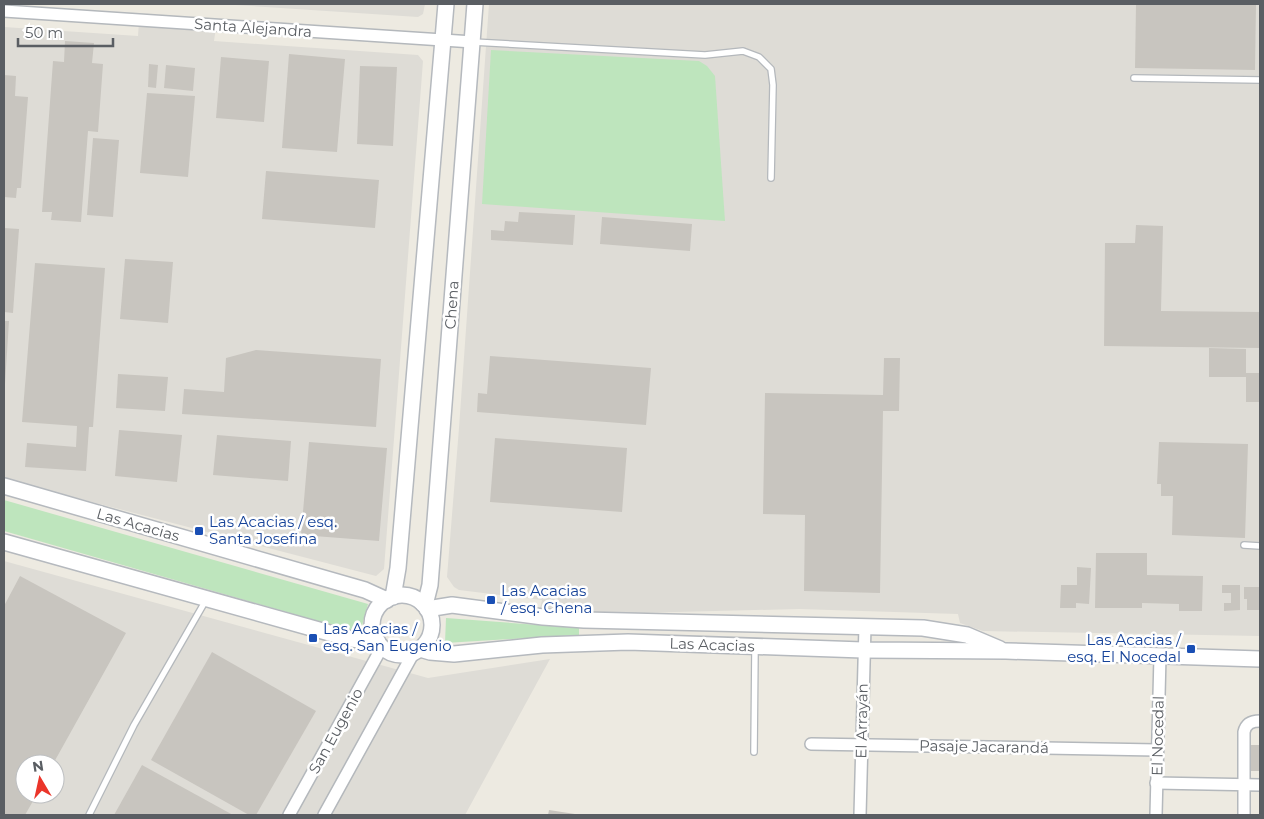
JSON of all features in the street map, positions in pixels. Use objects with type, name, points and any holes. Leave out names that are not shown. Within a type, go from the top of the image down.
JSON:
[{"type":"main road","name":"Chena","points":[[390,598],[399,558],[446,4]]},
{"type":"main road","name":"Chena","points":[[425,607],[430,585],[475,4]]},
{"type":"main road","name":"Las Acacias","points":[[4,486],[390,598]]},
{"type":"main road","points":[[4,542],[351,639],[380,644],[397,654],[417,651],[427,641],[431,630],[431,619],[425,607],[418,600],[406,596],[390,598],[377,609],[372,622],[380,644]]},
{"type":"main road","name":"Las Acacias","points":[[425,607],[452,605],[544,617],[584,620],[938,629],[966,635],[1006,651]]},
{"type":"main road","name":"Las Acacias","points":[[417,651],[454,654],[574,642],[628,642],[863,650],[1006,651],[1260,659]]},
{"type":"street","name":"Santa Alejandra","points":[[4,11],[473,42]]},
{"type":"street","name":"El Arrayán","points":[[860,815],[864,626]]},
{"type":"street","name":"San Eugenio","points":[[289,815],[380,644]]},
{"type":"street","name":"San Eugenio","points":[[324,815],[417,651]]},
{"type":"street","name":"El Nocedal","points":[[1156,815],[1160,656]]},
{"type":"street","points":[[1244,815],[1245,727],[1250,722],[1260,721]]},
{"type":"street","name":"Pasaje Jacarandá","points":[[811,744],[1157,750]]},
{"type":"street","points":[[1156,783],[1260,785]]},
{"type":"lane","points":[[473,42],[705,55],[734,51],[751,53],[766,62],[771,69],[773,85],[772,178]]},
{"type":"lane","points":[[1134,78],[1260,80]]},
{"type":"lane","points":[[1244,545],[1260,546]]},
{"type":"lane","points":[[89,815],[134,725],[207,598]]},
{"type":"lane","points":[[754,752],[755,646]]},
{"type":"shaded area","points":[[220,4],[425,4],[423,14],[418,17]]},
{"type":"shaded area","points":[[489,4],[1260,4],[1260,636],[983,631],[960,623],[958,614],[799,609],[596,614],[540,608],[542,600],[459,590],[454,587],[447,577]]},
{"type":"shaded area","points":[[139,21],[216,27],[214,41],[418,55],[423,61],[384,569],[376,576],[4,479],[4,27],[138,36]]},
{"type":"shaded area","points":[[4,561],[428,678],[550,659],[465,815],[4,815]]},
{"type":"green space","points":[[491,50],[699,61],[707,66],[715,76],[725,221],[482,204]]},
{"type":"green space","points":[[4,500],[368,604],[360,633],[4,531]]},
{"type":"green space","points":[[446,618],[579,628],[579,635],[445,643]]},
{"type":"building","points":[[1136,4],[1256,4],[1255,70],[1135,68]]},
{"type":"building","points":[[65,41],[94,43],[92,63],[103,64],[98,132],[88,131],[81,222],[51,220],[52,212],[42,212],[53,61],[64,62]]},
{"type":"building","points":[[289,54],[345,59],[337,152],[282,148]]},
{"type":"building","points":[[221,57],[269,61],[264,122],[216,118]]},
{"type":"building","points":[[149,64],[158,65],[156,88],[148,87]]},
{"type":"building","points":[[166,65],[195,68],[193,91],[164,88]]},
{"type":"building","points":[[360,66],[397,67],[393,146],[357,144]]},
{"type":"building","points":[[4,75],[16,76],[15,96],[28,97],[21,188],[17,188],[16,198],[4,197]]},
{"type":"building","points":[[147,93],[195,96],[188,177],[140,173]]},
{"type":"building","points":[[93,138],[119,140],[113,217],[87,215]]},
{"type":"building","points":[[266,171],[379,180],[375,228],[262,219]]},
{"type":"building","points":[[519,212],[575,215],[573,245],[491,240],[491,230],[504,231],[505,221],[518,222]]},
{"type":"building","points":[[602,217],[692,224],[690,251],[600,244]]},
{"type":"building","points":[[1136,225],[1163,226],[1161,311],[1260,312],[1260,348],[1104,346],[1105,243],[1135,243]]},
{"type":"building","points":[[4,228],[19,229],[13,313],[4,312]]},
{"type":"building","points":[[125,259],[173,262],[168,323],[120,319]]},
{"type":"building","points":[[35,263],[105,268],[93,427],[89,427],[86,471],[25,467],[27,443],[76,447],[77,426],[22,422]]},
{"type":"building","points":[[4,321],[9,321],[5,384],[4,384]]},
{"type":"building","points":[[1209,348],[1246,349],[1246,373],[1260,373],[1260,402],[1246,402],[1246,377],[1209,377]]},
{"type":"building","points":[[256,350],[381,359],[376,427],[182,414],[184,389],[224,392],[226,358]]},
{"type":"building","points":[[490,356],[651,368],[646,425],[477,412],[478,393],[487,394]]},
{"type":"building","points":[[884,358],[900,358],[899,411],[883,411],[880,593],[804,591],[805,515],[763,514],[765,393],[883,395]]},
{"type":"building","points":[[118,374],[168,377],[165,411],[116,408]]},
{"type":"building","points":[[119,430],[182,435],[177,482],[115,476]]},
{"type":"building","points":[[217,435],[291,441],[288,481],[213,475]]},
{"type":"building","points":[[495,438],[627,448],[622,512],[490,502]]},
{"type":"building","points":[[309,442],[387,448],[379,541],[301,535]]},
{"type":"building","points":[[1159,442],[1248,444],[1245,538],[1172,535],[1173,496],[1161,496],[1161,484],[1157,484]]},
{"type":"building","points":[[1096,553],[1147,553],[1147,575],[1203,576],[1202,611],[1179,611],[1179,604],[1142,603],[1142,608],[1095,608]]},
{"type":"building","points":[[1077,567],[1091,568],[1089,604],[1076,603],[1076,608],[1060,608],[1061,585],[1077,585]]},
{"type":"building","points":[[20,576],[126,633],[59,754],[15,754],[15,804],[31,804],[25,815],[4,815],[4,606]]},
{"type":"building","points":[[1222,585],[1240,585],[1240,610],[1224,611],[1224,603],[1231,603],[1231,593],[1222,593]]},
{"type":"building","points":[[1244,587],[1260,587],[1260,610],[1247,610],[1247,599],[1244,599]]},
{"type":"building","points":[[212,652],[316,711],[256,815],[249,815],[151,760]]},
{"type":"building","points":[[1249,745],[1260,745],[1260,771],[1249,771]]},
{"type":"building","points":[[142,765],[233,815],[114,815]]},
{"type":"building","points":[[549,810],[575,814],[575,815],[548,815]]},
{"type":"place","name":"Las Acacias / esq. Santa Josefina","points":[[199,531]]},
{"type":"place","name":"Las Acacias / esq. Chena","points":[[491,600]]},
{"type":"place","name":"Las Acacias / esq. San Eugenio","points":[[313,638]]},
{"type":"place","name":"Las Acacias / esq. El Nocedal","points":[[1191,649]]}]
